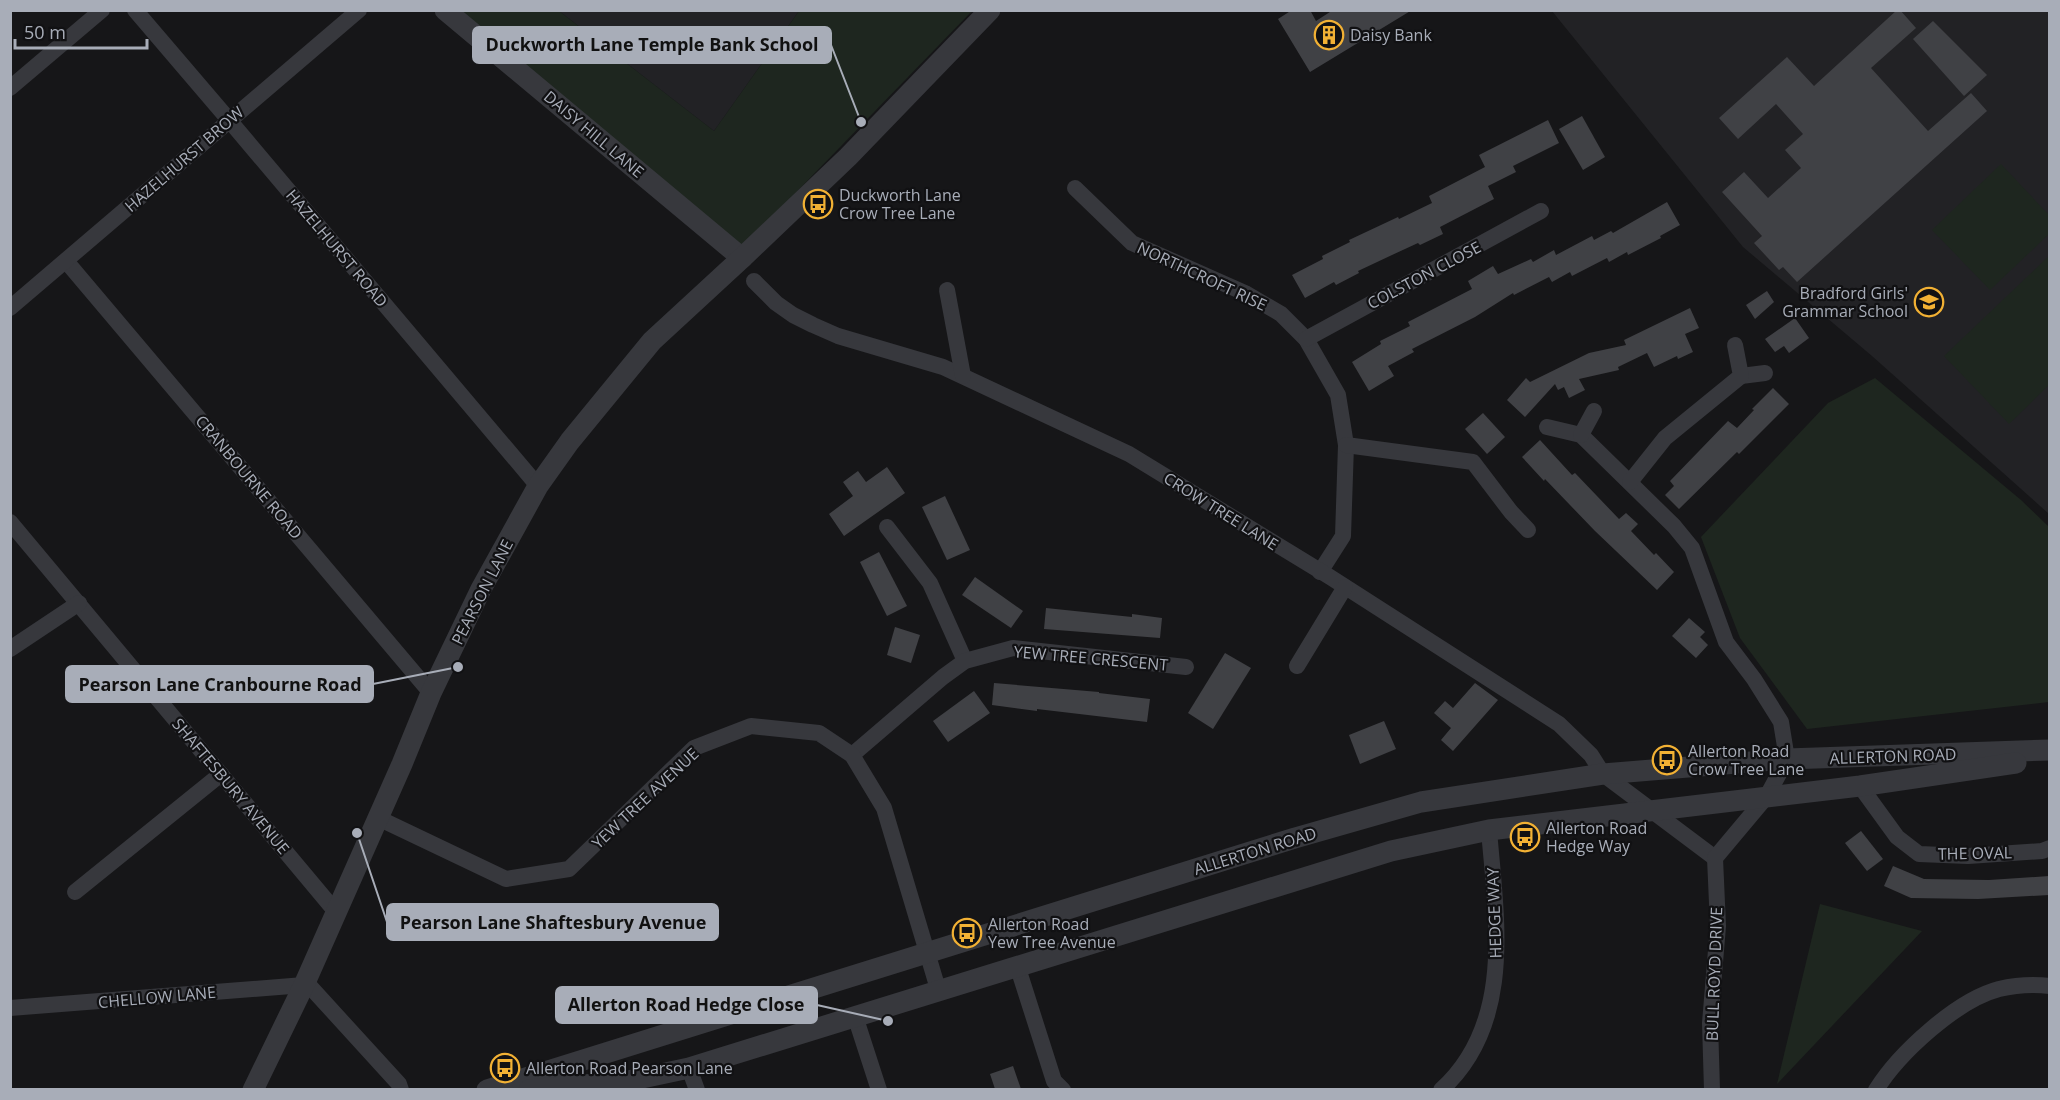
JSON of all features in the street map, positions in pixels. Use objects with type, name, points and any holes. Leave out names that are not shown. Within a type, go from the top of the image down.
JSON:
[{"type":"street","points":[[11,87],[102,10]]},
{"type":"street","name":"HAZELHURST ROAD","points":[[135,10],[538,486]]},
{"type":"street","name":"HAZELHURST BROW","points":[[10,308],[359,10]]},
{"type":"street","name":"DAISY HILL LANE","points":[[445,10],[742,258]]},
{"type":"street","name":"PEARSON LANE","points":[[253,1089],[305,983],[431,693],[481,589],[538,486],[570,441],[652,341],[848,157],[990,10]]},
{"type":"street","name":"NORTHCROFT RISE","points":[[1075,188],[1132,243],[1245,293],[1281,314],[1306,339],[1338,395],[1346,445],[1343,536],[1320,572]]},
{"type":"street","name":"COLSTON CLOSE","points":[[1306,339],[1541,211]]},
{"type":"street","name":"CRANBOURNE ROAD","points":[[66,261],[431,693]]},
{"type":"street","name":"CROW TREE LANE","points":[[754,281],[776,303],[813,326],[838,336],[943,367],[1129,454],[1345,587],[1559,724],[1590,755],[1603,774],[1649,810]]},
{"type":"street","points":[[947,290],[963,376]]},
{"type":"street","points":[[1735,345],[1741,376]]},
{"type":"street","points":[[1630,482],[1665,438],[1741,376],[1765,373]]},
{"type":"street","points":[[1581,435],[1594,411]]},
{"type":"street","points":[[1547,427],[1581,435],[1674,526],[1692,548],[1726,642],[1754,679],[1781,722],[1787,759],[1767,796],[1715,858],[1649,810]]},
{"type":"street","points":[[1346,445],[1473,462],[1511,512],[1528,530]]},
{"type":"street","name":"SHAFTESBURY AVENUE","points":[[10,522],[336,912]]},
{"type":"street","points":[[887,527],[930,583],[965,661]]},
{"type":"street","points":[[1297,666],[1345,587]]},
{"type":"street","points":[[10,649],[79,603]]},
{"type":"street","name":"YEW TREE CRESCENT","points":[[852,755],[965,661],[1013,648],[1186,667]]},
{"type":"street","name":"YEW TREE AVENUE","points":[[378,818],[506,879],[569,869],[694,748],[751,726],[819,734],[852,755],[885,808],[938,989]]},
{"type":"street","name":"ALLERTON ROAD","points":[[488,1089],[1296,838],[1421,802],[1603,774],[1787,759],[2049,750]]},
{"type":"street","name":"ALLERTON ROAD","points":[[529,1089],[628,1081],[689,1068],[938,989],[1391,851],[1490,830],[1860,786],[2049,758]]},
{"type":"street","points":[[75,892],[221,774]]},
{"type":"street","name":"THE OVAL","points":[[1860,786],[1897,837],[1919,854],[1968,856],[2042,851],[2049,848]]},
{"type":"street","name":"HEDGE WAY","points":[[1441,1089],[1470,1056],[1484,1026],[1493,995],[1498,938],[1490,830]]},
{"type":"street","name":"BULL ROYD DRIVE","points":[[1712,1089],[1710,1023],[1718,926],[1715,858]]},
{"type":"street","points":[[1017,965],[1054,1081],[1063,1089]]},
{"type":"street","points":[[305,983],[399,1084],[401,1089]]},
{"type":"street","name":"CHELLOW LANE","points":[[10,1008],[305,983]]},
{"type":"street","points":[[1876,1089],[1885,1076],[1922,1037],[1964,1005],[1998,990],[2032,984],[2049,986]]},
{"type":"street","points":[[855,1016],[879,1089]]},
{"type":"street","points":[[689,1068],[698,1089]]},
{"type":"shaded area","points":[[460,11],[559,11],[714,131],[799,11],[972,11],[742,248]]},
{"type":"shaded area","points":[[559,11],[799,11],[714,131]]},
{"type":"shaded area","name":"Bradford Girls' Grammar School","points":[[1552,11],[2049,11],[2049,514],[1872,356],[1743,247]]},
{"type":"shaded area","points":[[2001,164],[2049,215],[2049,234],[1990,290],[1932,230]]},
{"type":"shaded area","points":[[2049,256],[2049,385],[2009,424],[1944,356]]},
{"type":"shaded area","points":[[1875,378],[2021,500],[2049,527],[2049,702],[1807,729],[1740,638],[1701,537],[1828,403]]},
{"type":"shaded area","points":[[1820,904],[1922,931],[1777,1084]]},
{"type":"building","name":"Daisy Bank","points":[[1292,10],[1310,10],[1316,21],[1333,10],[1412,10],[1310,72],[1278,19]]},
{"type":"building","points":[[1897,10],[1900,10],[1916,28],[1871,68],[1928,131],[1971,93],[1987,111],[1797,282],[1783,267],[1779,270],[1754,243],[1762,236],[1722,192],[1744,172],[1768,198],[1801,168],[1785,150],[1803,134],[1776,104],[1738,139],[1719,118],[1787,57],[1814,86]]},
{"type":"building","points":[[1933,21],[1987,75],[1964,96],[1913,39]]},
{"type":"building","points":[[1582,116],[1605,157],[1583,170],[1559,129]]},
{"type":"building","points":[[1548,120],[1559,143],[1513,166],[1516,172],[1488,186],[1494,199],[1440,227],[1443,234],[1392,255],[1358,271],[1359,273],[1336,285],[1334,282],[1305,298],[1292,275],[1323,259],[1322,256],[1350,242],[1349,240],[1432,203],[1429,196],[1485,167],[1479,155]]},
{"type":"building","points":[[1667,202],[1680,225],[1660,236],[1661,238],[1628,255],[1627,252],[1609,262],[1607,258],[1572,276],[1570,272],[1552,282],[1549,277],[1514,295],[1513,293],[1475,317],[1412,349],[1414,352],[1388,366],[1394,376],[1369,391],[1352,362],[1381,344],[1380,341],[1410,326],[1408,322],[1472,289],[1468,281],[1493,266],[1498,274],[1531,259],[1533,262],[1554,250],[1556,255],[1592,236],[1594,240],[1611,231],[1613,233]]},
{"type":"building","points":[[1767,291],[1774,302],[1755,319],[1746,305]]},
{"type":"building","points":[[1690,308],[1699,328],[1685,334],[1693,352],[1678,359],[1677,356],[1654,367],[1647,353],[1618,367],[1619,370],[1579,379],[1585,390],[1569,398],[1564,387],[1558,390],[1555,384],[1525,417],[1507,400],[1526,378],[1530,382],[1589,353],[1626,345],[1624,340]]},
{"type":"building","points":[[1795,318],[1809,338],[1789,353],[1784,346],[1775,352],[1765,339]]},
{"type":"building","points":[[1773,388],[1789,404],[1679,509],[1665,495],[1674,486],[1670,481],[1728,421],[1737,428]]},
{"type":"building","points":[[1483,413],[1505,437],[1487,454],[1465,429]]},
{"type":"building","points":[[1540,440],[1572,475],[1575,473],[1619,519],[1626,513],[1638,524],[1631,531],[1674,572],[1657,590],[1522,457]]},
{"type":"building","points":[[887,467],[905,493],[844,536],[829,514],[853,496],[843,482],[858,471],[866,482]]},
{"type":"building","points":[[945,496],[970,550],[947,560],[922,507]]},
{"type":"building","points":[[879,552],[907,606],[887,616],[860,562]]},
{"type":"building","points":[[975,577],[1023,611],[1011,628],[962,595]]},
{"type":"building","points":[[1046,608],[1162,618],[1160,638],[1044,629]]},
{"type":"building","points":[[1689,618],[1705,632],[1700,637],[1708,645],[1696,658],[1672,636]]},
{"type":"building","points":[[895,627],[920,635],[911,663],[887,655]]},
{"type":"building","points":[[1225,653],[1251,668],[1213,729],[1188,713]]},
{"type":"building","points":[[994,683],[1150,699],[1147,722],[992,705]]},
{"type":"building","points":[[1475,683],[1498,700],[1453,751],[1441,740],[1451,728],[1434,713],[1445,701],[1453,708]]},
{"type":"building","points":[[974,691],[990,713],[948,742],[933,721]]},
{"type":"building","points":[[1384,721],[1396,749],[1360,764],[1349,735]]},
{"type":"building","points":[[1861,831],[1883,859],[1867,871],[1845,843]]},
{"type":"building","points":[[1893,866],[1924,879],[1989,880],[2049,876],[2049,895],[1978,899],[1911,898],[1884,886]]},
{"type":"building","points":[[1013,1066],[1021,1089],[995,1089],[990,1074]]},
{"type":"place","name":"Daisy Bank","points":[[1329,35]]},
{"type":"place","name":"Duckworth Lane Temple Bank School","points":[[861,122]]},
{"type":"place","name":"Duckworth Lane Crow Tree Lane","points":[[818,204]]},
{"type":"place","name":"Bradford Girls' Grammar School","points":[[1929,302]]},
{"type":"place","name":"Pearson Lane Cranbourne Road","points":[[458,667]]},
{"type":"place","name":"Allerton Road Crow Tree Lane","points":[[1667,760]]},
{"type":"place","name":"Pearson Lane Shaftesbury Avenue","points":[[357,833]]},
{"type":"place","name":"Allerton Road Hedge Way","points":[[1525,837]]},
{"type":"place","name":"Allerton Road Yew Tree Avenue","points":[[967,933]]},
{"type":"place","name":"Allerton Road Hedge Close","points":[[888,1021]]},
{"type":"place","name":"Allerton Road Pearson Lane","points":[[505,1068]]}]
